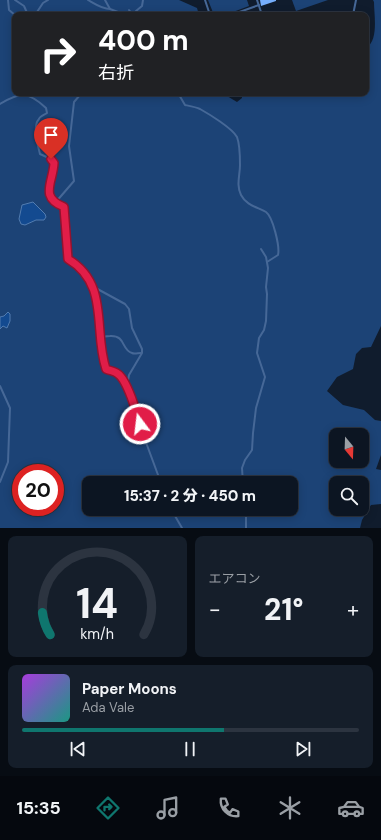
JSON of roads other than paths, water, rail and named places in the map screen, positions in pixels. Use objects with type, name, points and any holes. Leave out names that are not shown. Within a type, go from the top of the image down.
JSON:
[{"type":"lane","points":[[8,0],[9,10],[12,12]]},
{"type":"lane","points":[[15,0],[24,6],[27,12]]},
{"type":"lane","points":[[37,12],[48,0]]},
{"type":"lane","points":[[88,0],[100,7],[118,12]]},
{"type":"lane","points":[[105,0],[110,9]]},
{"type":"lane","points":[[136,12],[142,6],[143,0]]},
{"type":"lane","points":[[205,0],[209,12]]},
{"type":"lane","points":[[257,0],[261,12]]},
{"type":"lane","points":[[354,12],[356,0]]},
{"type":"lane","points":[[239,12],[259,5]]},
{"type":"lane","points":[[0,104],[16,96]]},
{"type":"lane","points":[[30,96],[46,108],[47,113],[39,118],[36,123],[36,131],[40,154],[51,159],[54,163],[48,193],[50,199],[64,207],[68,259],[82,269],[92,286],[96,296],[100,316],[101,339],[106,369],[118,374],[127,386],[159,476]]},
{"type":"lane","points":[[55,203],[74,181],[69,146],[74,102],[79,96]]},
{"type":"lane","points":[[180,96],[185,105],[201,110],[215,119],[234,134],[237,139],[240,166],[238,182],[241,195],[244,200],[270,217],[279,248],[278,255],[267,262]]},
{"type":"lane","points":[[243,476],[242,468],[245,460],[252,450],[256,408],[265,377],[257,353],[257,346],[266,321],[268,294],[266,287],[268,268],[264,253],[261,249]]},
{"type":"lane","points":[[92,286],[119,300],[129,309],[132,328],[142,349],[142,353],[129,375],[127,386]]},
{"type":"lane","points":[[101,339],[105,336],[116,335],[120,338],[128,351],[132,353],[142,353]]},
{"type":"lane","points":[[0,386],[10,408],[8,462],[0,482]]},
{"type":"lane","points":[[175,516],[182,528]]},
{"type":"lane","points":[[246,516],[246,528]]}]
